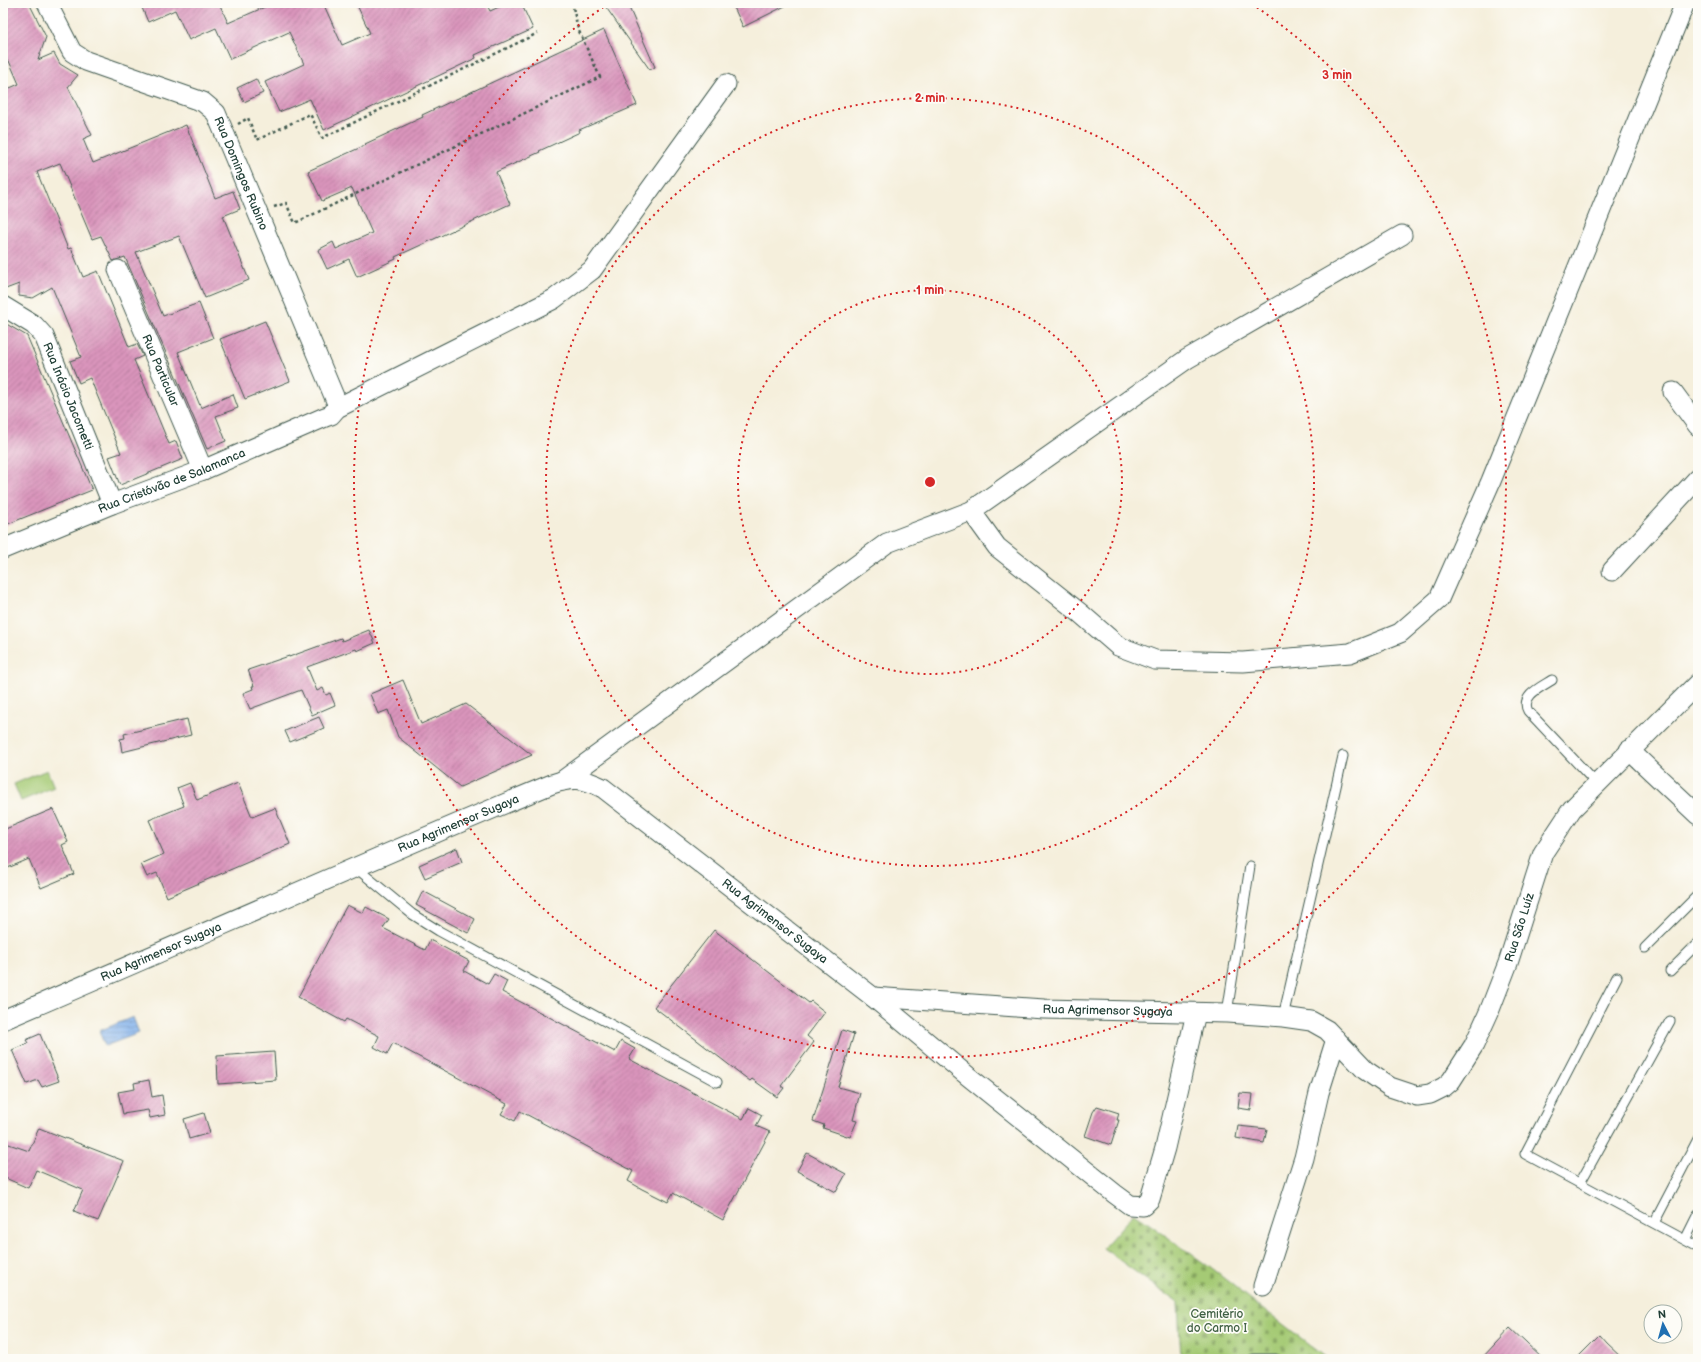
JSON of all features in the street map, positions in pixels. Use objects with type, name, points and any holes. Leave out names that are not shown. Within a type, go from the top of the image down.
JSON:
[{"type":"street","name":"Rua Domingos Rubino","points":[[47,3],[72,52],[86,61],[203,102],[216,113],[334,395],[338,405],[337,408]]},
{"type":"street","points":[[971,512],[997,547],[1080,613],[1118,646],[1156,660],[1243,662],[1350,653],[1400,633],[1439,599],[1448,580],[1491,481],[1685,3]]},
{"type":"street","name":"Rua Cristóvão de Salamanca","points":[[3,548],[112,504],[203,470],[331,415],[337,408],[554,299],[592,270],[726,84]]},
{"type":"street","points":[[562,781],[887,543],[971,512],[1187,359],[1402,235]]},
{"type":"street","name":"Rua Particular","points":[[118,270],[203,470]]},
{"type":"street","name":"Rua Inácio Jacometti","points":[[3,306],[34,325],[44,336],[112,504]]},
{"type":"street","points":[[1673,392],[1698,426]]},
{"type":"street","points":[[1612,571],[1698,478]]},
{"type":"street","name":"Rua São Luíz","points":[[1336,1039],[1366,1070],[1390,1087],[1417,1096],[1422,1096],[1444,1087],[1451,1081],[1474,1045],[1490,1012],[1508,963],[1543,853],[1572,809],[1596,783],[1698,683]]},
{"type":"street","points":[[1629,750],[1698,815]]},
{"type":"street","name":"Rua Agrimensor Sugaya","points":[[3,1020],[159,954],[355,867],[562,781],[576,779],[590,782],[603,788],[873,997],[969,1077],[1130,1205],[1143,1206],[1152,1192],[1165,1148],[1196,1014]]},
{"type":"street","name":"Rua Agrimensor Sugaya","points":[[873,997],[1044,1009],[1196,1014],[1227,1013],[1283,1017],[1311,1021],[1327,1030],[1336,1039]]},
{"type":"street","points":[[1263,1286],[1304,1158],[1319,1093],[1336,1039]]},
{"type":"lane","points":[[1552,680],[1532,694],[1527,700],[1525,706],[1596,783]]},
{"type":"lane","points":[[1283,1017],[1343,756]]},
{"type":"lane","points":[[1227,1013],[1250,866]]},
{"type":"lane","points":[[355,867],[412,914],[439,932],[517,972],[717,1082]]},
{"type":"lane","points":[[1645,948],[1698,895]]},
{"type":"lane","points":[[1670,971],[1698,944]]},
{"type":"lane","points":[[1617,977],[1525,1154],[1698,1247]]},
{"type":"lane","points":[[1580,1183],[1670,1021]]},
{"type":"lane","points":[[1654,1223],[1698,1139]]},
{"type":"lane","points":[[1685,1240],[1698,1214]]},
{"type":"lane","points":[[1254,1359],[1276,1359]]},
{"type":"path","points":[[258,213],[286,203],[295,223],[600,77],[578,29],[572,3]]},
{"type":"path","points":[[223,132],[248,118],[257,140],[310,114],[322,138],[538,33]]},
{"type":"green space","points":[[47,770],[54,787],[21,801],[14,784]]},
{"type":"green space","name":"Cemitério do Carmo I","points":[[1134,1213],[1208,1266],[1328,1359],[1181,1359],[1178,1303],[1103,1248]]},
{"type":"water","points":[[133,1017],[139,1033],[105,1046],[99,1031]]},
{"type":"building","points":[[3,3],[29,3],[46,37],[38,60],[54,53],[60,64],[78,75],[68,87],[92,135],[83,139],[93,163],[186,125],[215,198],[233,191],[240,209],[223,216],[249,280],[205,298],[179,236],[136,252],[163,316],[199,303],[213,338],[178,352],[201,408],[233,394],[238,408],[216,416],[226,441],[207,449],[125,257],[113,261],[101,236],[92,239],[60,163],[37,172],[68,249],[71,248],[83,277],[98,271],[129,347],[137,344],[143,356],[134,360],[169,444],[176,441],[183,459],[120,485],[109,457],[121,453],[90,378],[79,383],[70,361],[81,357],[52,287],[33,298],[19,296],[19,284],[3,290],[3,91],[19,84],[9,61],[3,64]]},
{"type":"building","points":[[140,3],[219,3],[228,23],[274,3],[323,3],[342,45],[370,33],[356,3],[486,3],[490,11],[508,3],[521,3],[533,29],[475,55],[476,58],[324,130],[310,99],[279,112],[265,82],[304,64],[289,32],[230,59],[216,28],[189,40],[175,10],[148,22]]},
{"type":"building","points":[[603,3],[627,3],[655,67],[650,70]]},
{"type":"building","points":[[732,3],[791,3],[743,27]]},
{"type":"building","points":[[604,30],[637,105],[579,130],[580,132],[496,172],[510,204],[395,257],[396,259],[357,277],[349,259],[327,269],[318,250],[333,242],[336,249],[372,233],[352,188],[322,201],[308,171],[423,117],[422,115]]},
{"type":"building","points":[[256,79],[263,93],[244,102],[237,88]]},
{"type":"building","points":[[265,321],[290,381],[245,399],[220,339]]},
{"type":"building","points":[[3,322],[27,336],[92,490],[3,526]]},
{"type":"building","points":[[369,630],[375,643],[357,651],[356,649],[307,667],[317,691],[323,688],[326,695],[330,693],[335,705],[312,715],[301,690],[250,709],[243,693],[253,689],[252,686],[254,686],[248,670],[341,638],[342,641]]},
{"type":"building","points":[[403,680],[421,724],[466,704],[532,755],[460,787],[398,737],[388,710],[378,714],[370,694]]},
{"type":"building","points":[[319,717],[324,728],[290,742],[285,731]]},
{"type":"building","points":[[187,719],[191,735],[122,752],[120,739],[125,738],[124,734]]},
{"type":"building","points":[[190,783],[197,800],[238,783],[252,817],[275,808],[290,844],[167,897],[157,873],[147,877],[141,864],[164,854],[149,820],[184,806],[177,788]]},
{"type":"building","points":[[53,809],[68,842],[62,845],[74,874],[41,888],[29,859],[3,870],[3,830]]},
{"type":"building","points":[[457,848],[462,862],[425,878],[419,865]]},
{"type":"building","points":[[423,891],[475,919],[468,933],[416,905]]},
{"type":"building","points":[[347,905],[363,913],[366,907],[389,919],[383,928],[425,950],[430,940],[469,961],[464,971],[488,984],[494,974],[507,981],[502,992],[615,1052],[621,1041],[635,1049],[629,1059],[743,1119],[749,1108],[762,1115],[756,1126],[770,1132],[723,1220],[673,1193],[668,1202],[642,1189],[628,1181],[633,1171],[520,1111],[515,1121],[501,1114],[507,1104],[393,1043],[387,1054],[374,1047],[379,1036],[346,1019],[344,1022],[298,997]]},
{"type":"building","points":[[714,930],[809,1003],[811,1001],[825,1012],[807,1036],[814,1042],[781,1086],[784,1088],[777,1097],[752,1079],[750,1081],[654,1007]]},
{"type":"building","points":[[842,1030],[854,1034],[838,1087],[860,1093],[853,1120],[857,1121],[850,1137],[823,1128],[824,1125],[813,1121]]},
{"type":"building","points":[[40,1034],[59,1081],[42,1087],[38,1080],[27,1084],[12,1050],[28,1043],[26,1040]]},
{"type":"building","points":[[274,1052],[276,1080],[218,1084],[217,1056]]},
{"type":"building","points":[[149,1080],[152,1097],[162,1095],[165,1115],[150,1118],[148,1110],[123,1114],[118,1092],[135,1089],[134,1083]]},
{"type":"building","points":[[1240,1093],[1253,1094],[1251,1110],[1238,1108]]},
{"type":"building","points":[[1097,1106],[1119,1113],[1117,1120],[1119,1120],[1111,1145],[1085,1136],[1093,1112]]},
{"type":"building","points":[[204,1113],[210,1133],[189,1139],[184,1119]]},
{"type":"building","points":[[1238,1126],[1267,1129],[1264,1143],[1236,1138]]},
{"type":"building","points":[[39,1128],[124,1161],[98,1221],[74,1211],[83,1190],[36,1170],[28,1188],[3,1177],[3,1142],[29,1151]]},
{"type":"building","points":[[807,1153],[846,1174],[836,1192],[797,1171]]},
{"type":"building","points":[[1510,1328],[1543,1359],[1481,1359]]},
{"type":"building","points":[[1600,1335],[1624,1359],[1576,1359]]}]
